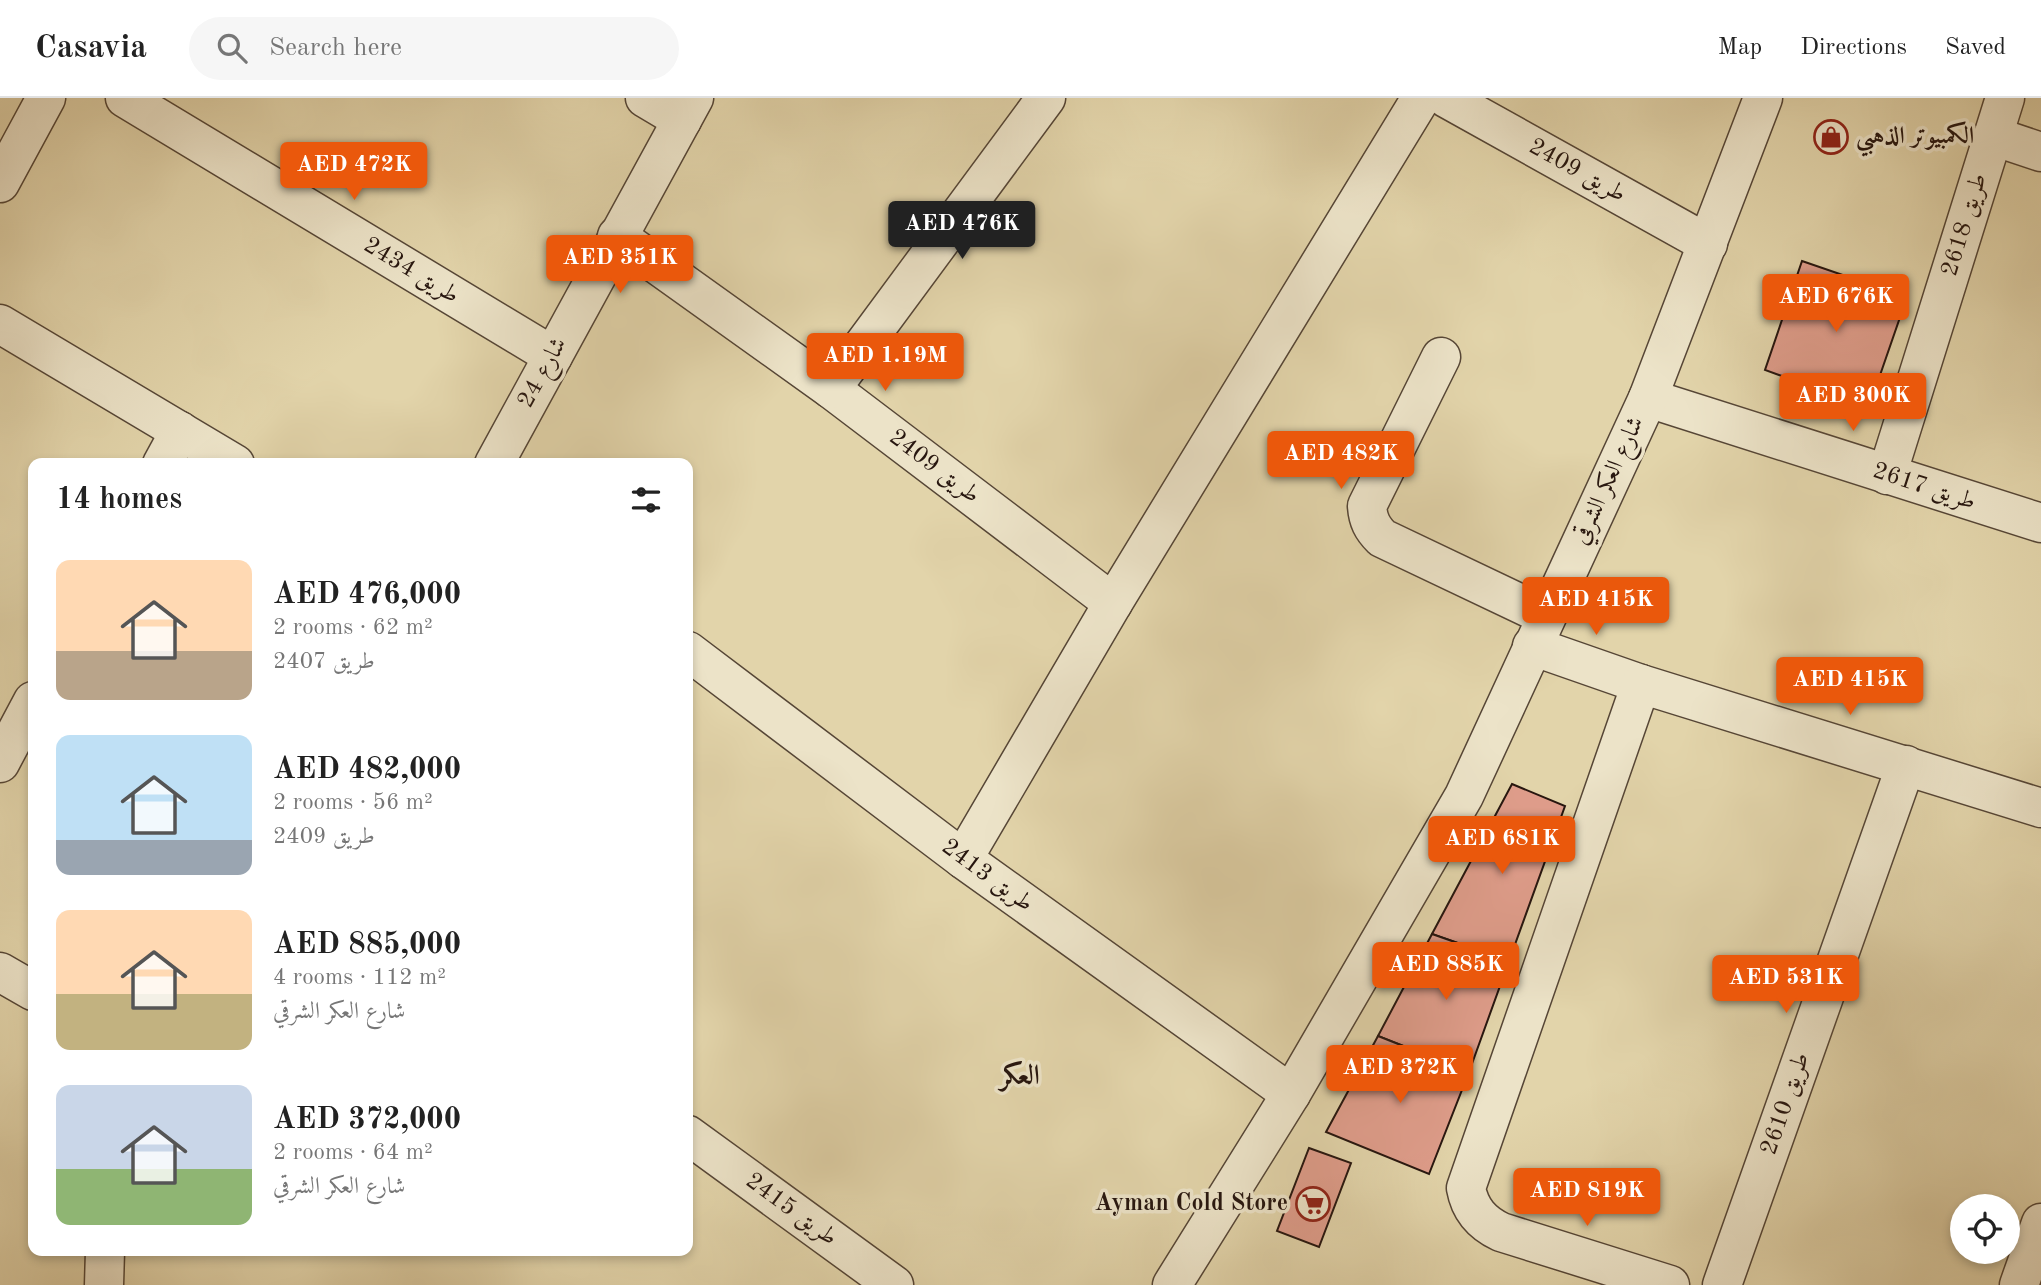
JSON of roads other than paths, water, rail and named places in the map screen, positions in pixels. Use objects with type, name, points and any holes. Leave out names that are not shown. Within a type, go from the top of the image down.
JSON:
[{"type":"street","points":[[0,183],[46,98]]},
{"type":"street","name":"طريق 2434","points":[[125,98],[553,356]]},
{"type":"street","points":[[645,98],[688,109]]},
{"type":"street","points":[[831,389],[1046,98]]},
{"type":"street","points":[[963,859],[1113,603],[1421,98]]},
{"type":"street","name":"طريق 2409","points":[[1446,98],[1708,244]]},
{"type":"street","name":"شارع العكر الشرقي","points":[[1172,1285],[1291,1094],[1464,796],[1648,398],[1763,98]]},
{"type":"street","name":"طريق 2618","points":[[1887,475],[2005,98]]},
{"type":"street","name":"شارع 24","points":[[497,458],[688,109]]},
{"type":"street","points":[[1993,136],[2041,152]]},
{"type":"street","name":"طريق 2409","points":[[617,236],[831,389],[1113,603]]},
{"type":"street","points":[[0,324],[171,447],[212,458]]},
{"type":"street","points":[[1441,356],[1367,506],[1373,530],[1382,538],[1539,631],[1641,684],[2041,808]]},
{"type":"street","name":"طريق 2617","points":[[1648,398],[2041,523]]},
{"type":"street","name":"طريق 2413","points":[[693,655],[963,859],[1291,1094]]},
{"type":"street","points":[[1641,684],[1466,1188],[1469,1202],[1488,1226],[1670,1285]]},
{"type":"street","points":[[0,763],[28,710]]},
{"type":"street","name":"طريق 2610","points":[[1722,1285],[1906,765]]},
{"type":"street","points":[[0,972],[28,988]]},
{"type":"street","name":"طريق 2415","points":[[693,1139],[894,1285]]},
{"type":"street","points":[[2019,1285],[2041,1223]]},
{"type":"street","points":[[104,1285],[105,1256]]},
{"type":"place","name":"الكمبيوتر الذهبي","points":[[1831,137]]},
{"type":"place","name":"Ayman Cold Store","points":[[1313,1204]]},
{"type":"district","name":"العكر","points":[[1020,1077]]}]
